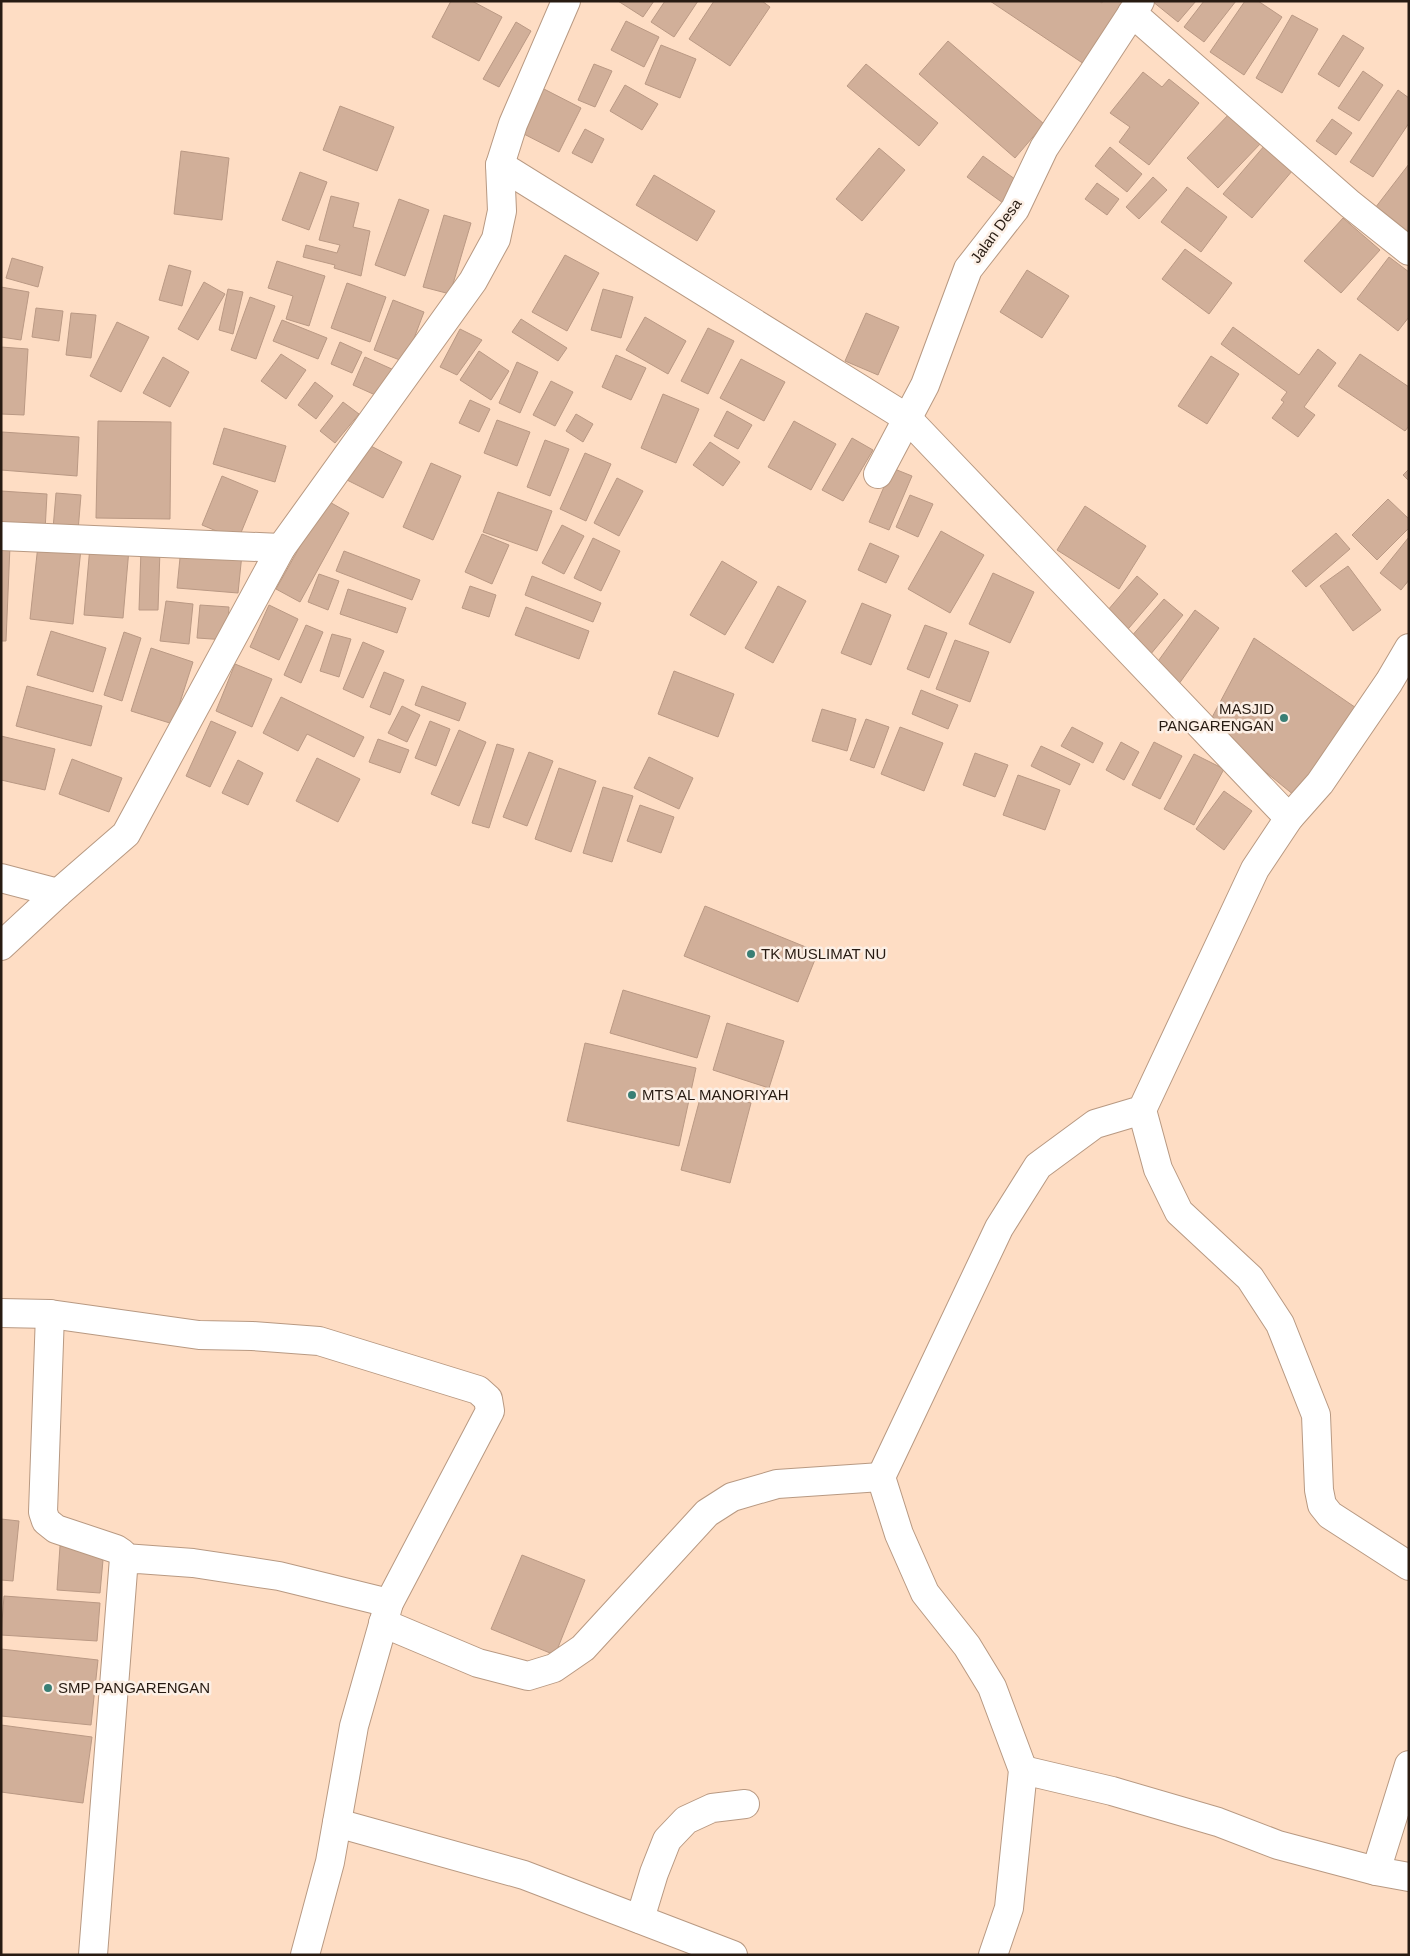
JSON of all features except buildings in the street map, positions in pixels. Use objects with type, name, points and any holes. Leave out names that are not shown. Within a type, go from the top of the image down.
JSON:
[{"type":"street","points":[[1,946],[126,834],[281,548],[477,273],[496,239],[502,211],[500,165],[514,124],[566,1]]},
{"type":"street","points":[[1136,7],[1350,204],[1409,251]]},
{"type":"street","name":"Jalan Desa","points":[[878,474],[916,404],[933,367],[968,269],[1015,209],[1044,148],[1136,7]]},
{"type":"street","points":[[500,165],[907,418],[1289,818]]},
{"type":"street","points":[[1,536],[281,548]]},
{"type":"street","points":[[1409,648],[1320,783],[1289,818],[1255,869],[1142,1110],[1158,1169],[1179,1212],[1250,1278],[1280,1324],[1316,1415],[1319,1490],[1322,1505],[1330,1515],[1409,1566]]},
{"type":"street","points":[[1,878],[58,893]]},
{"type":"street","points":[[993,1955],[1009,1908],[1023,1770],[992,1687],[967,1646],[926,1593],[899,1534],[881,1477],[999,1228],[1038,1166],[1095,1124],[1142,1110]]},
{"type":"street","points":[[1,1313],[50,1314],[199,1335],[252,1336],[319,1341],[478,1390],[488,1399],[490,1411],[386,1613],[354,1726],[330,1862],[304,1955]]},
{"type":"street","points":[[50,1314],[44,1512],[46,1521],[56,1529],[116,1549],[122,1553],[124,1558],[93,1955]]},
{"type":"street","points":[[124,1558],[193,1563],[279,1576],[386,1613],[478,1663],[528,1676],[554,1668],[583,1648],[708,1513],[732,1497],[777,1484],[881,1477]]},
{"type":"street","points":[[1376,1871],[1409,1765]]},
{"type":"street","points":[[1023,1770],[1112,1791],[1218,1822],[1278,1845],[1376,1871],[1409,1877]]},
{"type":"street","points":[[640,1919],[654,1873],[667,1840],[686,1820],[712,1808],[745,1804]]},
{"type":"street","points":[[337,1823],[524,1876],[733,1955]]},
{"type":"place","name":"MASJID PANGARENGAN","points":[[1284,718]]},
{"type":"place","name":"TK MUSLIMAT NU","points":[[751,954]]},
{"type":"place","name":"MTS AL MANORIYAH","points":[[632,1095]]},
{"type":"place","name":"SMP PANGARENGAN","points":[[48,1688]]}]
